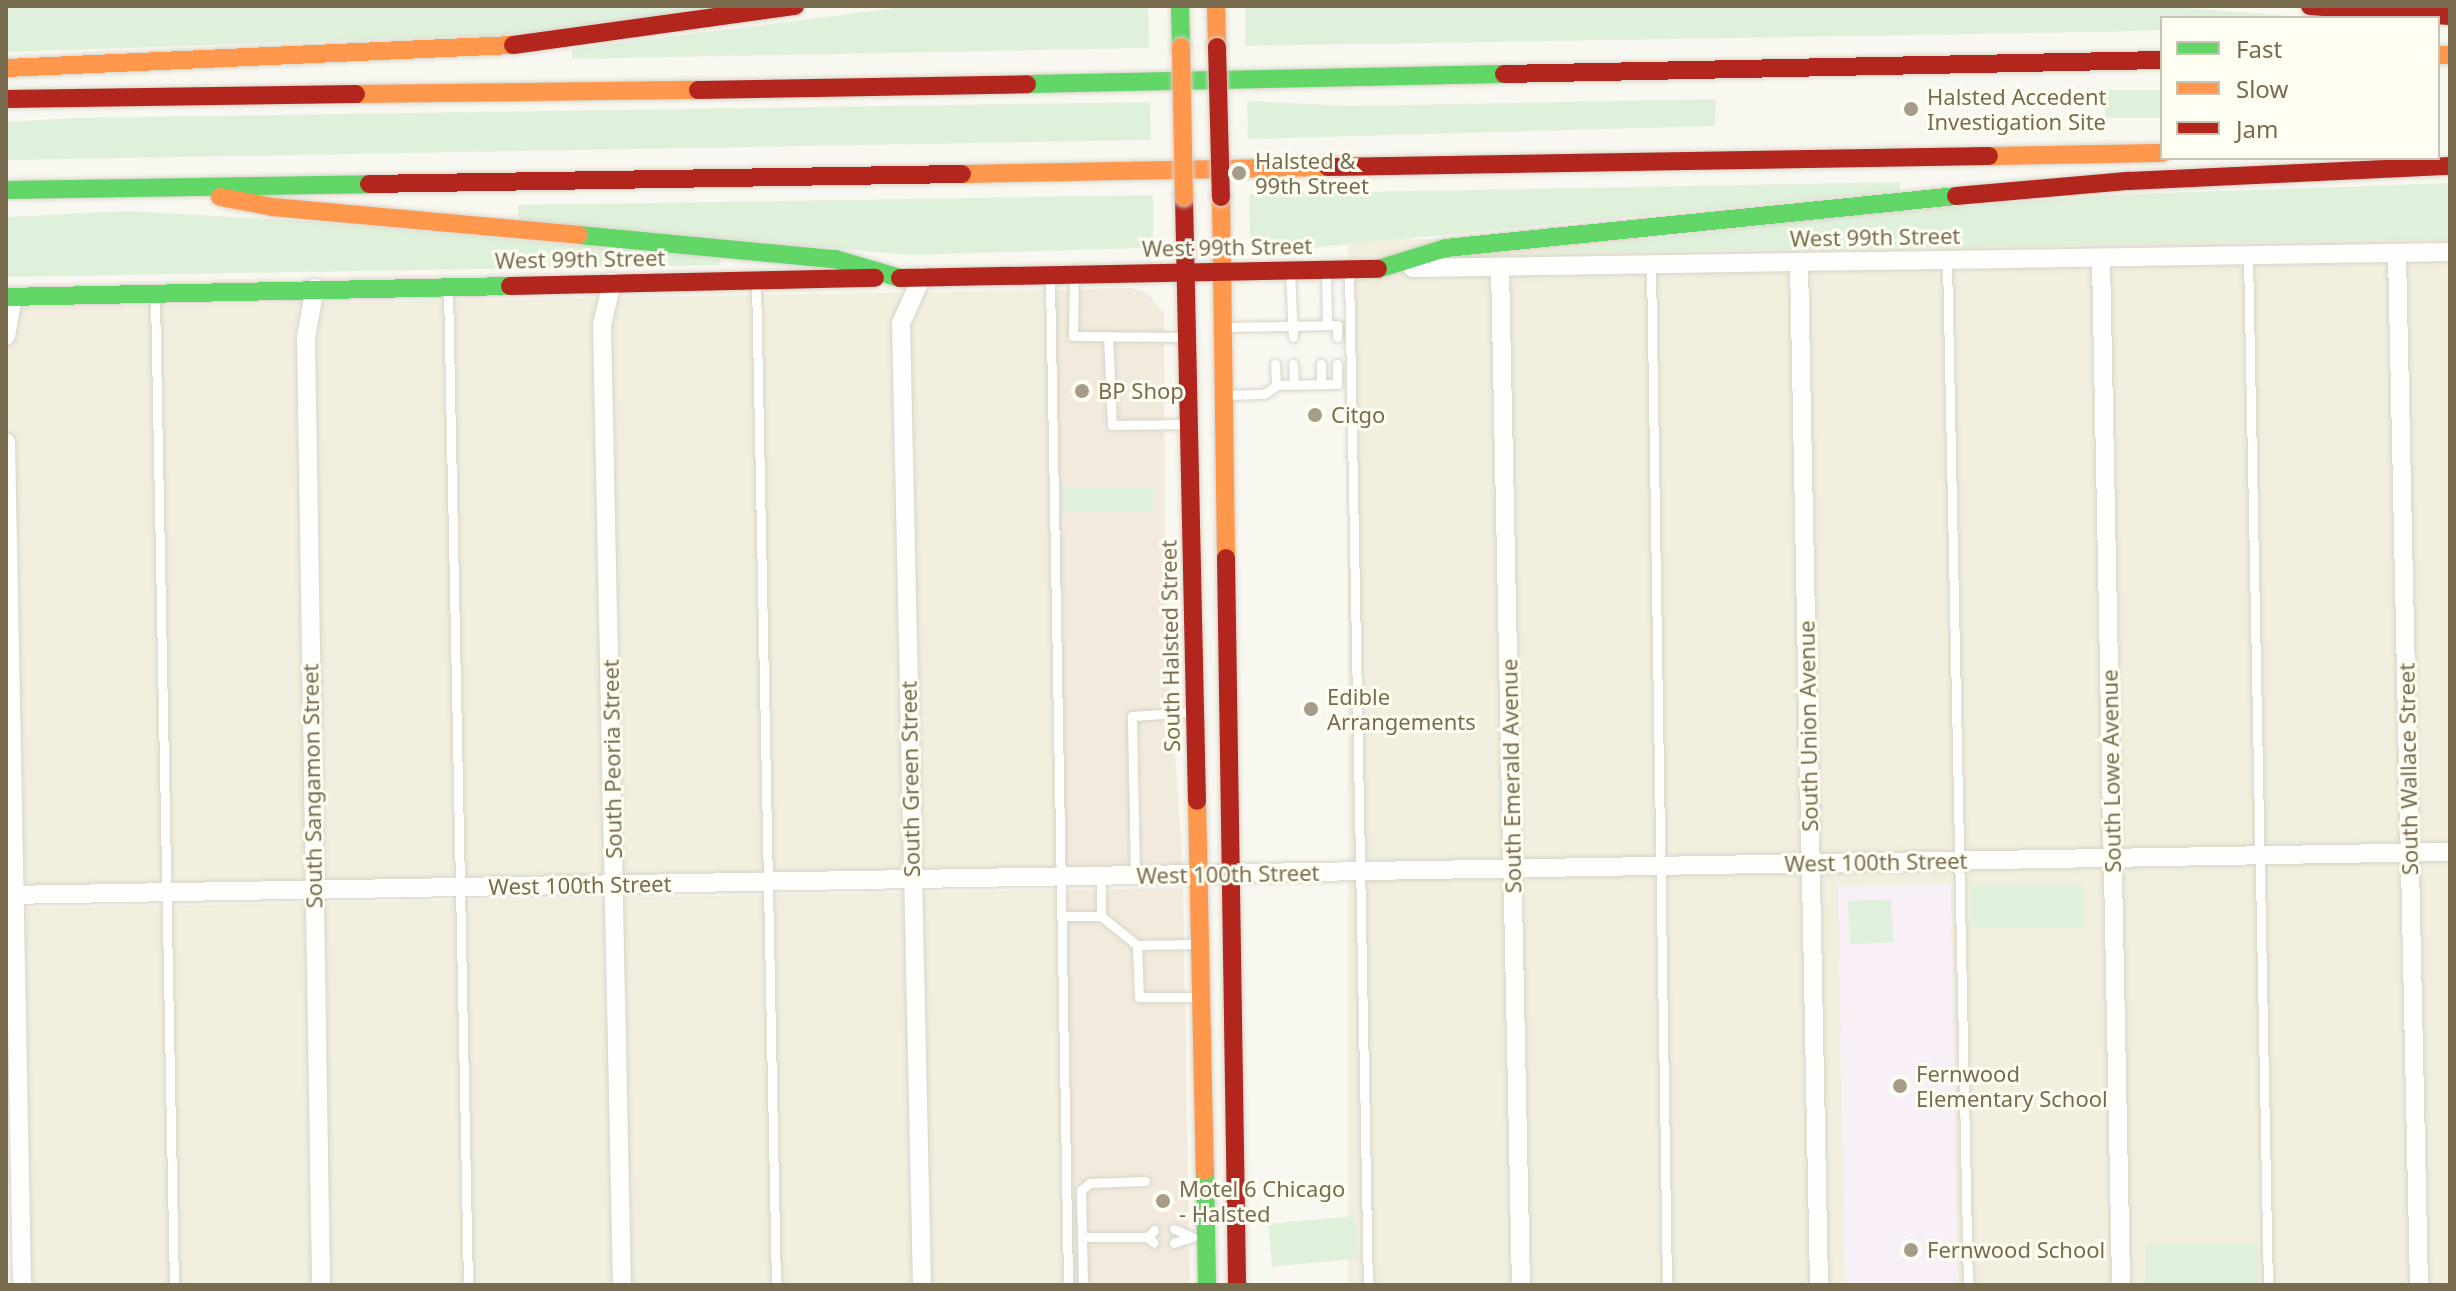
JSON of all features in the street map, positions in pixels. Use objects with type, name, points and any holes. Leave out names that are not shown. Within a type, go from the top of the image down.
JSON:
[{"type":"main road","points":[[6,68],[555,43],[795,6]]},
{"type":"main road","name":"South Halsted Street","points":[[1180,6],[1202,997],[1199,1237],[1207,1285]]},
{"type":"main road","points":[[1216,6],[1237,1285]]},
{"type":"main road","points":[[2310,6],[2450,16]]},
{"type":"main road","points":[[6,99],[925,86],[2160,60]]},
{"type":"main road","points":[[6,190],[2160,153]]},
{"type":"main road","points":[[1378,269],[1446,248],[1848,205],[2129,181],[2450,166]]},
{"type":"main road","points":[[158,185],[273,207],[835,259],[900,278]]},
{"type":"main road","name":"West 99th Street","points":[[10,297],[448,285],[1378,269]]},
{"type":"street","name":"West 99th Street","points":[[1378,269],[2450,252]]},
{"type":"street","name":"South Wallace Street","points":[[2397,253],[2419,1285]]},
{"type":"street","name":"South Lowe Avenue","points":[[2101,258],[2121,1285]]},
{"type":"street","name":"South Union Avenue","points":[[1799,262],[1819,1285]]},
{"type":"street","name":"South Emerald Avenue","points":[[1500,267],[1521,1285]]},
{"type":"street","name":"South Green Street","points":[[922,277],[901,323],[922,1285]]},
{"type":"street","name":"South Peoria Street","points":[[612,282],[602,325],[622,1285]]},
{"type":"street","name":"South Sangamon Street","points":[[315,288],[306,337],[321,1285]]},
{"type":"street","points":[[6,336],[10,297]]},
{"type":"street","points":[[6,442],[10,895],[22,1285]]},
{"type":"street","name":"West 100th Street","points":[[10,895],[2450,852]]},
{"type":"lane","points":[[2248,255],[2268,1285]]},
{"type":"lane","points":[[1947,260],[1968,1285]]},
{"type":"lane","points":[[1651,265],[1667,1285]]},
{"type":"lane","points":[[1349,269],[1357,872],[1368,1285]]},
{"type":"lane","points":[[1290,270],[1293,337]]},
{"type":"lane","points":[[1320,337],[1326,270]]},
{"type":"lane","points":[[1050,275],[1068,1285]]},
{"type":"lane","points":[[1074,275],[1073,336],[1186,337]]},
{"type":"lane","points":[[756,279],[776,1285]]},
{"type":"lane","points":[[448,285],[468,1285]]},
{"type":"lane","points":[[155,291],[174,1285]]},
{"type":"lane","points":[[1223,328],[1274,332],[1293,326],[1337,325],[1337,337]]},
{"type":"lane","points":[[1108,336],[1112,425],[1188,424]]},
{"type":"lane","points":[[1275,364],[1276,385]]},
{"type":"lane","points":[[1293,364],[1294,384]]},
{"type":"lane","points":[[1321,364],[1321,384]]},
{"type":"lane","points":[[1224,395],[1264,394],[1276,385],[1337,384],[1337,364]]},
{"type":"lane","points":[[1135,875],[1132,716],[1196,712]]},
{"type":"lane","points":[[1101,876],[1101,916]]},
{"type":"lane","points":[[1062,916],[1101,916],[1137,945],[1201,944]]},
{"type":"lane","points":[[1137,945],[1139,997],[1202,997]]},
{"type":"lane","points":[[1083,1285],[1081,1190],[1090,1183],[1145,1181]]},
{"type":"lane","points":[[1174,1229],[1199,1237]]},
{"type":"lane","points":[[1082,1237],[1152,1236]]},
{"type":"lane","points":[[1174,1243],[1199,1237]]},
{"type":"shaded area","points":[[1348,239],[2450,239],[2450,1285],[1348,1285]]},
{"type":"shaded area","points":[[1132,288],[1147,293],[1164,313],[1165,615],[1183,866],[1061,867],[1050,290]]},
{"type":"shaded area","points":[[1050,290],[1060,867],[16,885],[6,308]]},
{"type":"shaded area","name":"Fernwood Elementary School","points":[[1951,884],[1958,1285],[1845,1285],[1838,886]]},
{"type":"shaded area","points":[[1183,888],[1190,1285],[1068,1285],[1061,890]]},
{"type":"shaded area","points":[[1061,890],[1068,1285],[13,1285],[6,908]]},
{"type":"green space","points":[[749,6],[531,34],[6,52],[6,7]]},
{"type":"green space","points":[[911,6],[1148,6],[1149,48],[572,59],[572,49]]},
{"type":"green space","points":[[1245,6],[2160,6],[2291,16],[2160,16],[2160,30],[2099,32],[1245,46]]},
{"type":"green space","points":[[2105,90],[2160,90],[2160,118],[2105,118]]},
{"type":"green space","points":[[1716,99],[1715,126],[1248,139],[1247,101],[1350,106]]},
{"type":"green space","points":[[1150,102],[1151,140],[6,160],[6,122],[72,118]]},
{"type":"green space","points":[[1900,182],[1900,191],[1287,250],[1250,241],[1249,194]]},
{"type":"green space","points":[[2450,183],[2450,239],[1537,253],[1847,215],[2111,195]]},
{"type":"green space","points":[[1153,195],[1153,245],[1144,248],[909,255],[518,220],[518,205]]},
{"type":"green space","points":[[128,211],[304,221],[719,258],[720,265],[6,277],[6,217]]},
{"type":"green space","points":[[1061,487],[1153,487],[1153,512],[1061,512]]},
{"type":"green space","points":[[1972,885],[2084,885],[2084,927],[1972,927]]},
{"type":"green space","points":[[1891,899],[1893,942],[1850,944],[1848,901]]},
{"type":"green space","points":[[1355,1216],[1359,1259],[1272,1266],[1268,1224]]},
{"type":"green space","points":[[2146,1243],[2258,1243],[2258,1285],[2146,1285]]},
{"type":"traffic: fast","points":[[1180,6],[1181,47]]},
{"type":"traffic: fast","points":[[1027,84],[1504,74]]},
{"type":"traffic: fast","points":[[6,190],[369,184]]},
{"type":"traffic: fast","points":[[1378,269],[1446,248],[1956,196]]},
{"type":"traffic: fast","points":[[579,235],[835,259],[900,278]]},
{"type":"traffic: fast","points":[[6,297],[510,286]]},
{"type":"traffic: fast","points":[[1205,1171],[1207,1285]]},
{"type":"traffic: slow","points":[[1216,6],[1217,47]]},
{"type":"traffic: slow","points":[[6,68],[513,45]]},
{"type":"traffic: slow","points":[[1181,47],[1184,197]]},
{"type":"traffic: slow","points":[[2440,55],[2450,55]]},
{"type":"traffic: slow","points":[[356,94],[698,90]]},
{"type":"traffic: slow","points":[[1989,156],[2160,153]]},
{"type":"traffic: slow","points":[[962,174],[1328,167]]},
{"type":"traffic: slow","points":[[220,197],[273,207],[579,235]]},
{"type":"traffic: slow","points":[[1221,197],[1226,558]]},
{"type":"traffic: slow","points":[[1197,801],[1205,1171]]},
{"type":"traffic: jam","points":[[513,45],[795,6]]},
{"type":"traffic: jam","points":[[2310,6],[2450,16]]},
{"type":"traffic: jam","points":[[1217,47],[1221,197]]},
{"type":"traffic: jam","points":[[1504,74],[2160,60]]},
{"type":"traffic: jam","points":[[698,90],[1027,84]]},
{"type":"traffic: jam","points":[[6,99],[356,94]]},
{"type":"traffic: jam","points":[[1328,167],[1989,156]]},
{"type":"traffic: jam","points":[[1956,196],[2129,181],[2450,166]]},
{"type":"traffic: jam","points":[[369,184],[962,174]]},
{"type":"traffic: jam","points":[[1184,197],[1197,801]]},
{"type":"traffic: jam","points":[[900,278],[1378,269]]},
{"type":"traffic: jam","points":[[510,286],[875,278]]},
{"type":"traffic: jam","points":[[1226,558],[1237,1285]]},
{"type":"place","name":"Halsted Accedent Investigation Site","points":[[1911,109]]},
{"type":"place","name":"Halsted & 99th Street","points":[[1239,173]]},
{"type":"place","name":"BP Shop","points":[[1082,391]]},
{"type":"place","name":"Citgo","points":[[1315,415]]},
{"type":"place","name":"Edible Arrangements","points":[[1311,709]]},
{"type":"place","name":"Fernwood Elementary School","points":[[1900,1086]]},
{"type":"place","name":"Motel 6 Chicago - Halsted","points":[[1163,1201]]},
{"type":"place","name":"Fernwood School","points":[[1911,1250]]}]
